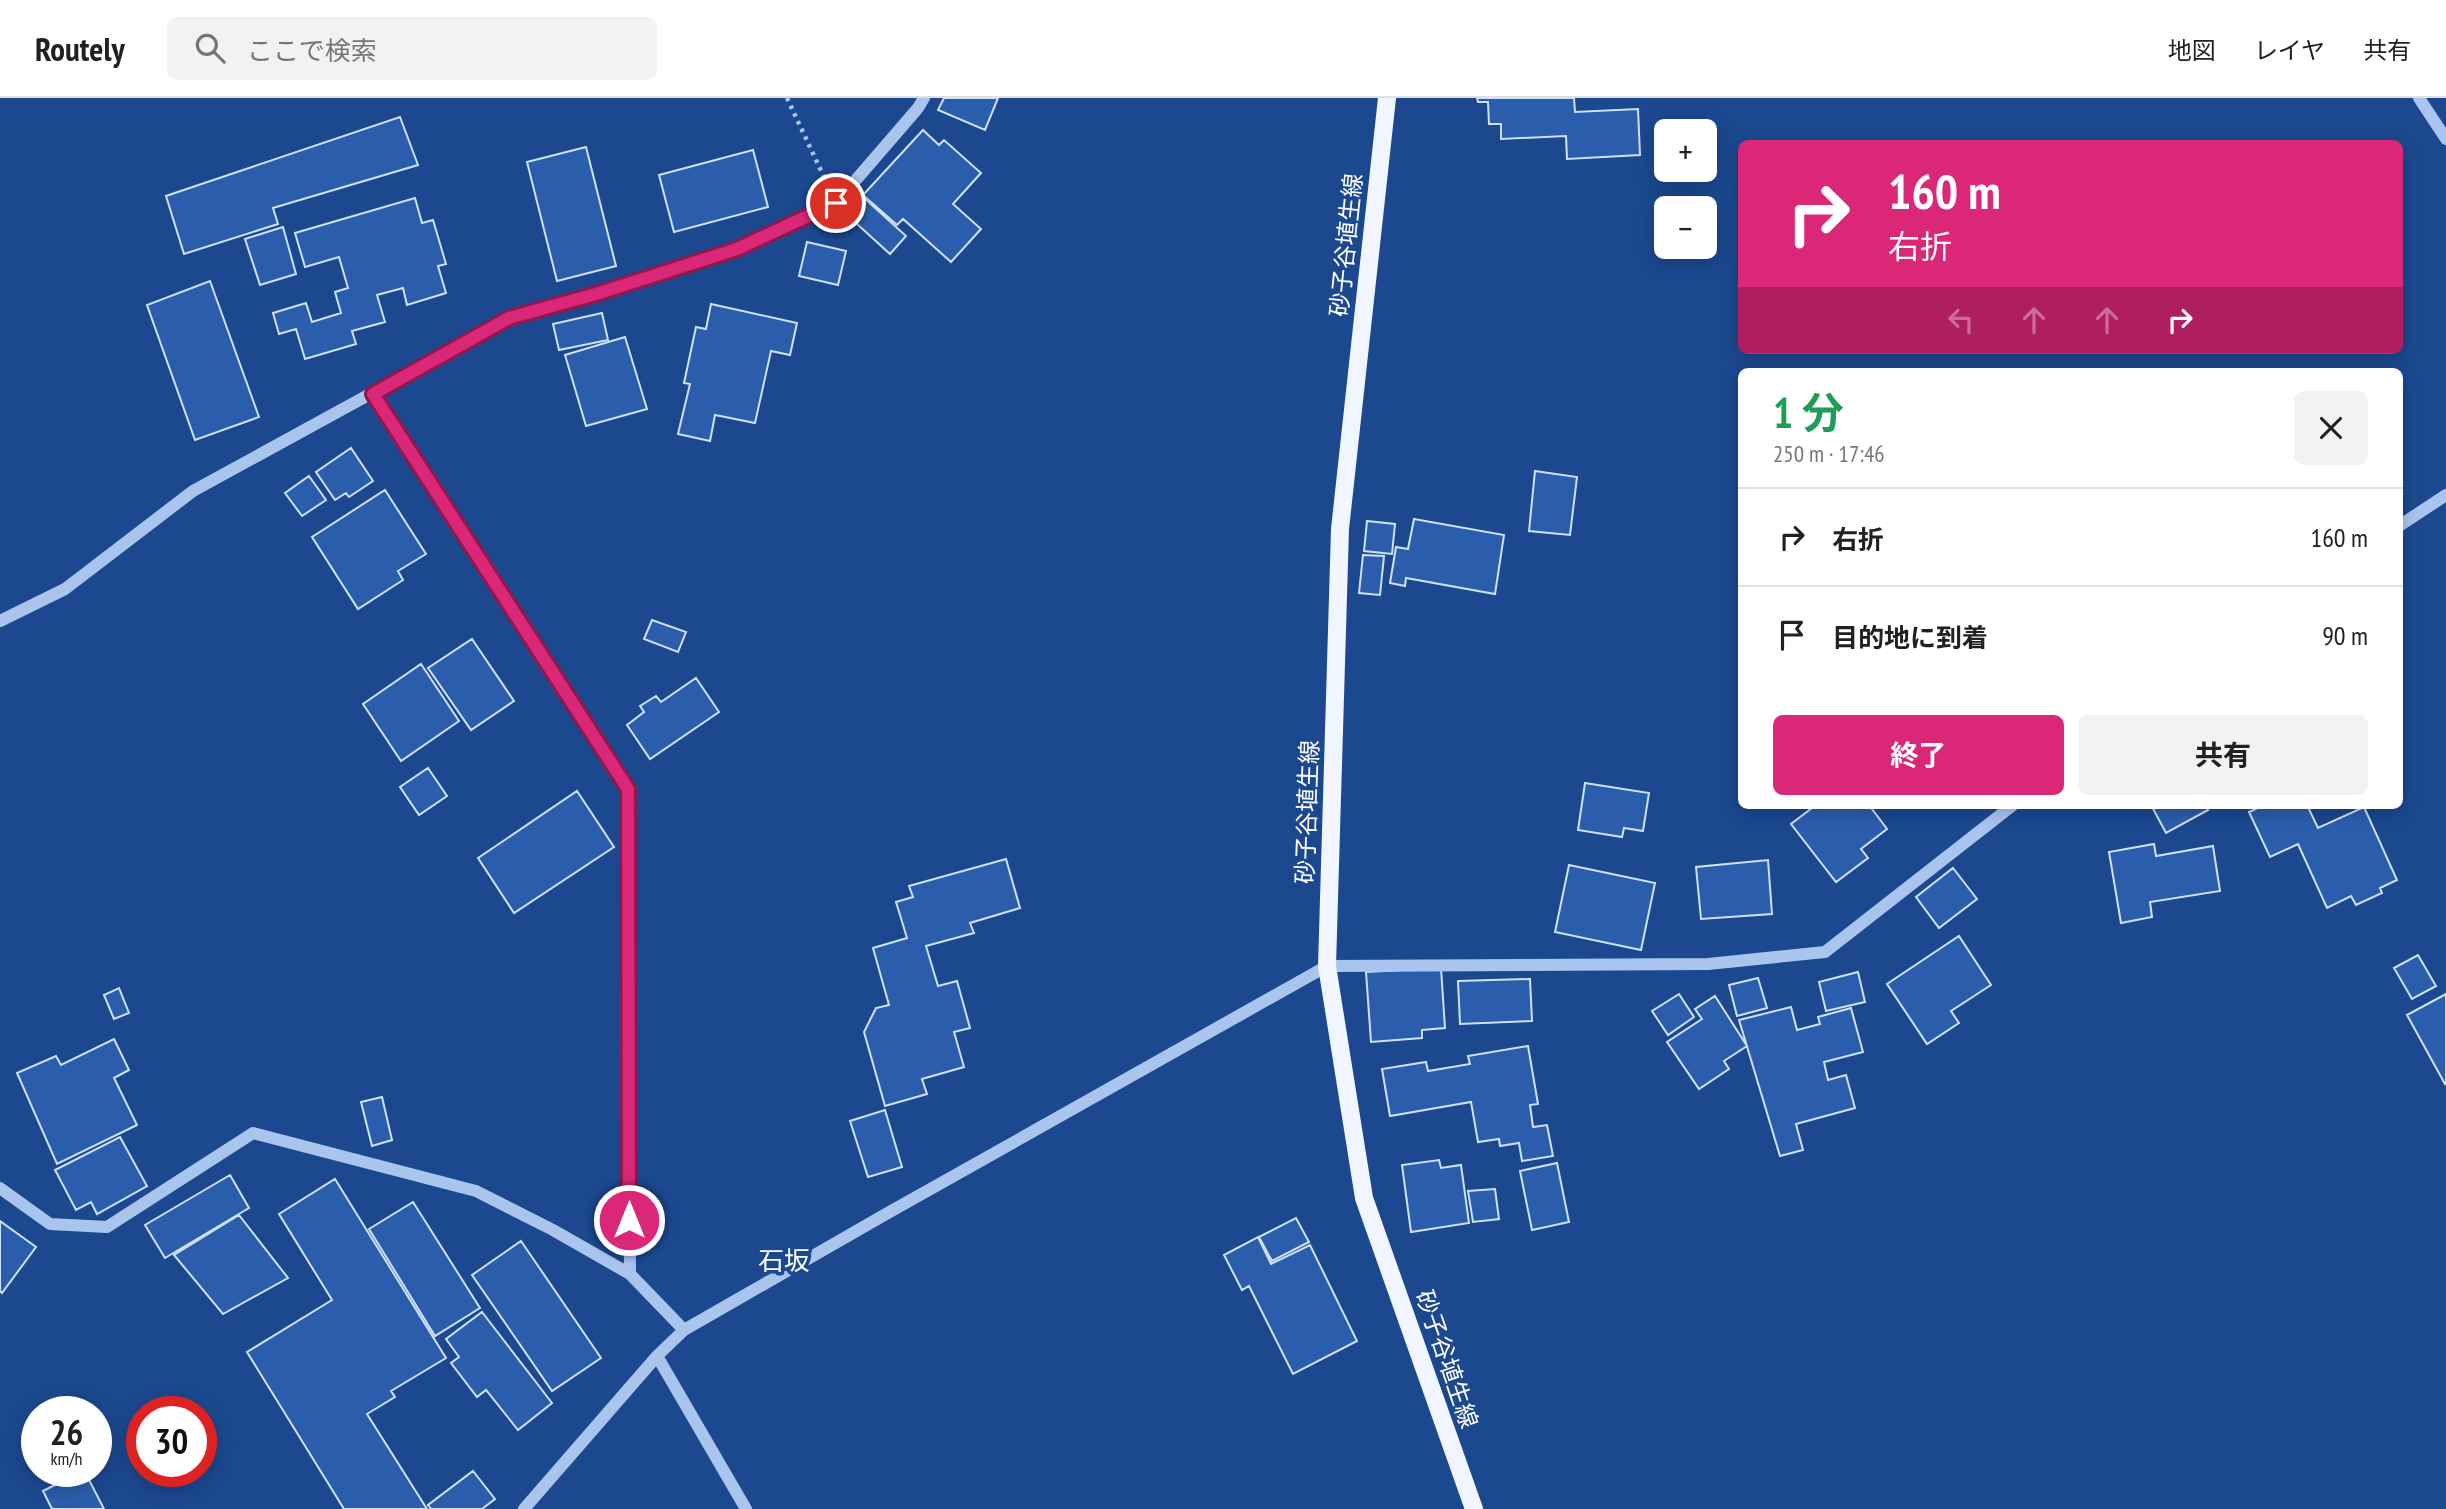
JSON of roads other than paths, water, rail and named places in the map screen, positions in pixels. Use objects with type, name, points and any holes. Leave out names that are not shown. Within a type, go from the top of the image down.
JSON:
[{"type":"main road","name":"砂子谷埴生線","points":[[1387,98],[1340,529],[1327,966],[1364,1198],[1475,1509]]},
{"type":"street","points":[[0,621],[65,589],[193,491],[509,318],[596,294],[737,249],[836,203],[924,98]]},
{"type":"street","points":[[2419,98],[2446,139]]},
{"type":"street","points":[[373,394],[628,789],[630,1274]]},
{"type":"street","points":[[2403,523],[2446,495]]},
{"type":"street","points":[[524,1509],[657,1356],[684,1330],[909,1200],[1327,966],[1708,964],[1825,952],[2007,809]]},
{"type":"street","points":[[0,1188],[50,1224],[107,1227],[253,1133],[476,1191],[553,1230],[630,1274],[684,1330]]},
{"type":"street","points":[[657,1356],[746,1509]]},
{"type":"district","name":"石坂","points":[[784,1260]]}]
